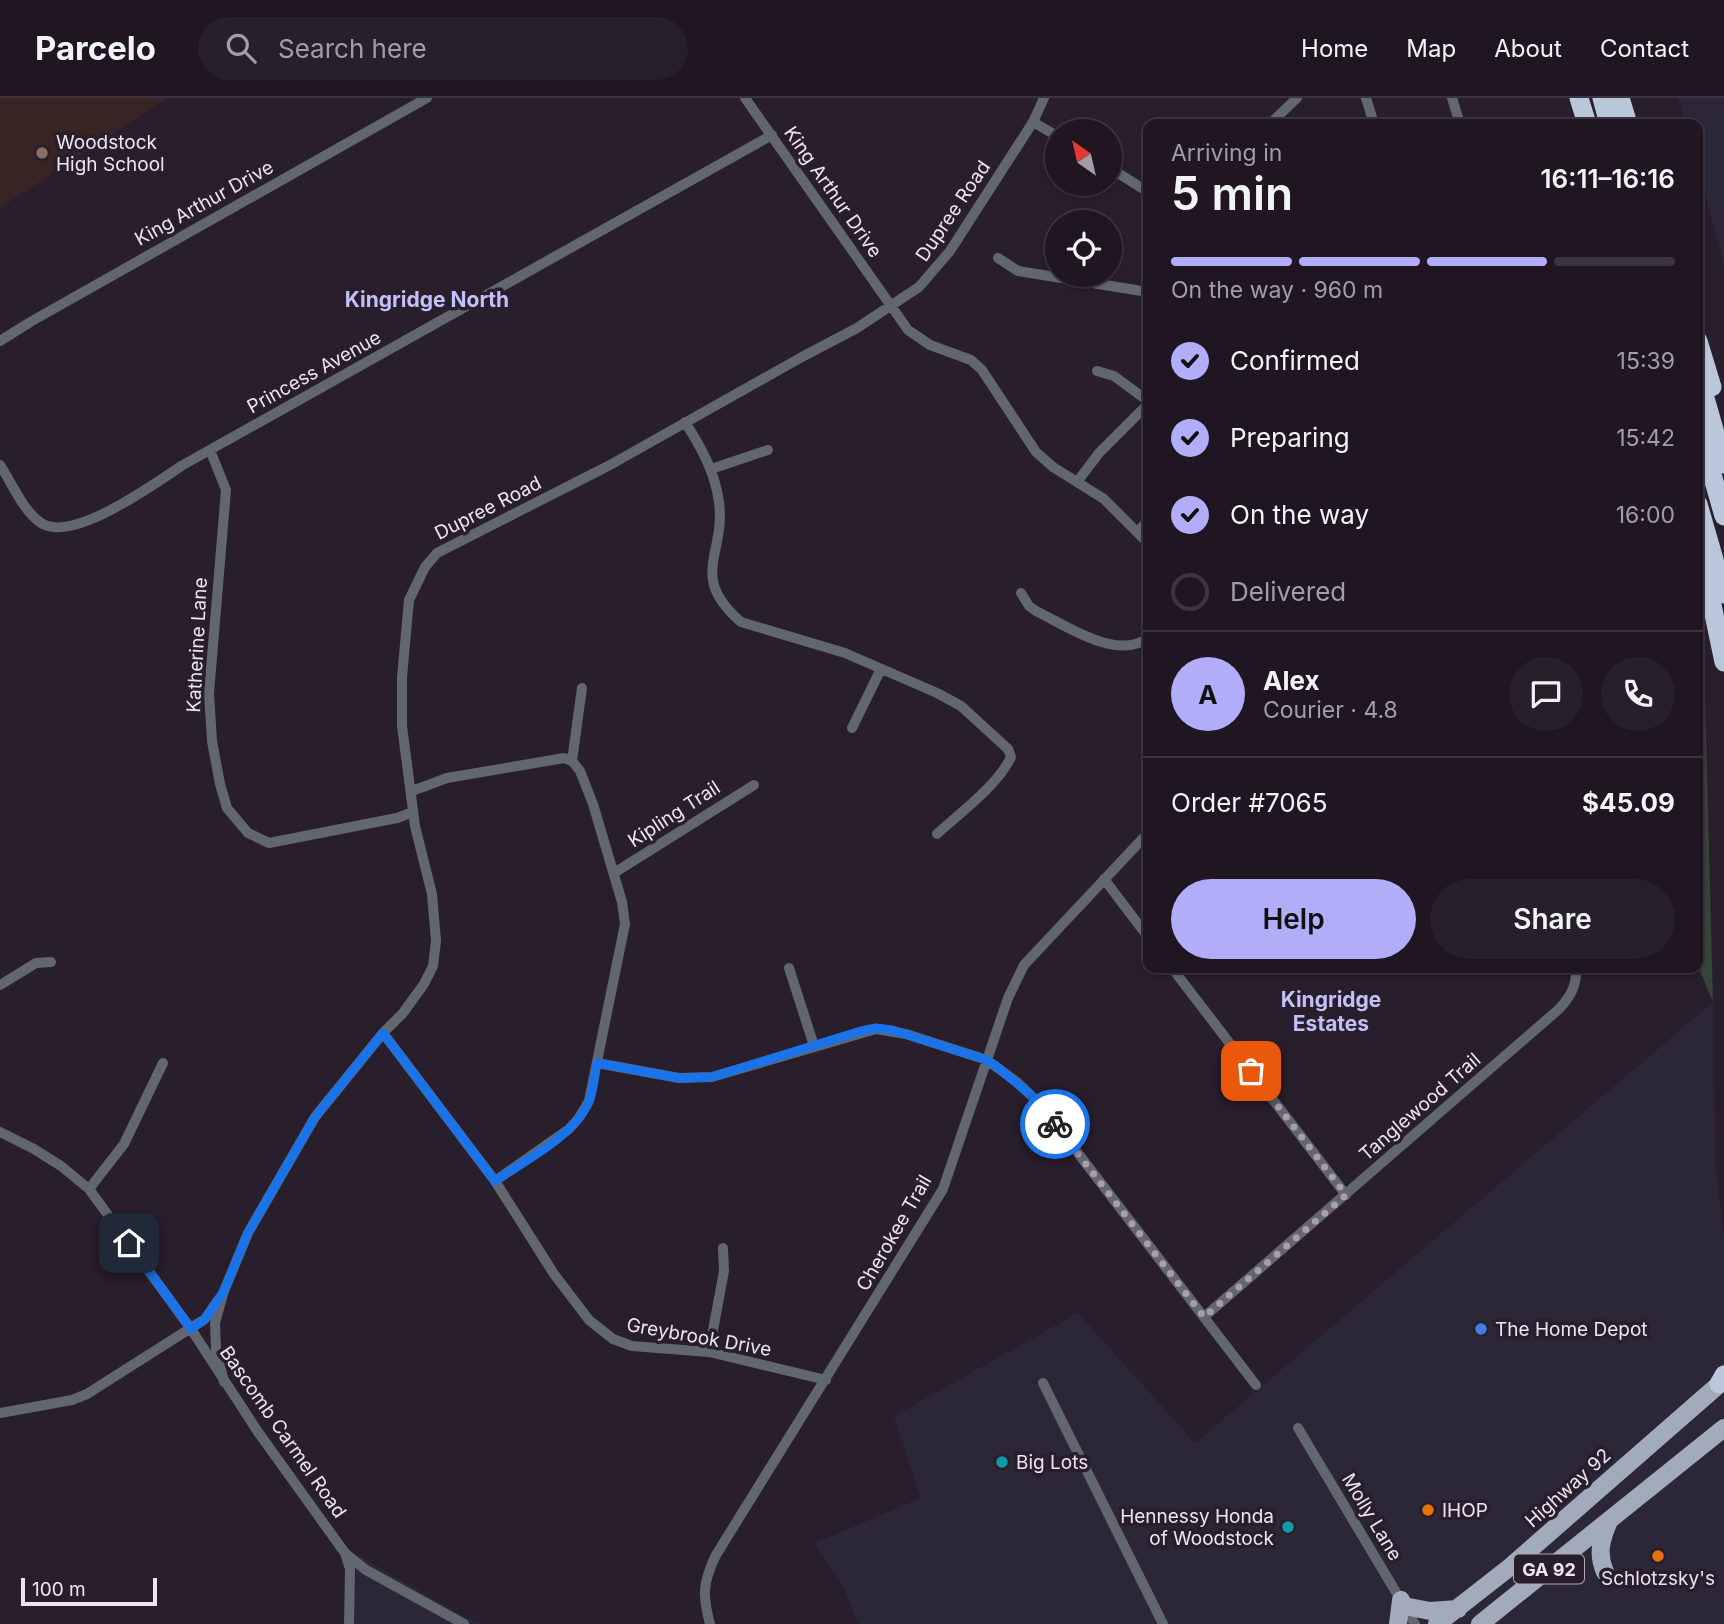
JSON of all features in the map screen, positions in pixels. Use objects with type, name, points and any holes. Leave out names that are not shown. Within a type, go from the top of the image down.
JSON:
[{"type":"highway","points":[[1579,98],[1585,119]]},
{"type":"highway","points":[[1602,98],[1608,119]]},
{"type":"highway","points":[[1620,98],[1626,119]]},
{"type":"highway","points":[[1703,357],[1724,425]]},
{"type":"highway","points":[[1703,391],[1724,464]]},
{"type":"highway","points":[[1703,442],[1724,516]]},
{"type":"highway","points":[[1703,521],[1724,594]]},
{"type":"highway","points":[[1703,562],[1724,662]]},
{"type":"main road","name":"Highway 92","points":[[1437,1624],[1510,1567],[1722,1380]]},
{"type":"main road","name":"GA 92","points":[[1480,1624],[1724,1429]]},
{"type":"main road","points":[[1605,1572],[1601,1564],[1600,1547],[1609,1521]]},
{"type":"main road","points":[[1398,1624],[1403,1603],[1430,1611],[1458,1609]]},
{"type":"street","name":"King Arthur Drive","points":[[0,341],[427,98]]},
{"type":"street","name":"King Arthur Drive","points":[[745,98],[908,330],[930,345],[971,360],[982,370],[1037,452],[1053,467],[1104,499],[1143,538]]},
{"type":"street","name":"Dupree Road","points":[[224,1382],[216,1349],[215,1323],[224,1291],[248,1233],[315,1117],[383,1033],[403,1013],[433,966],[436,941],[432,894],[415,826],[402,726],[402,677],[409,600],[425,567],[437,553],[610,464],[858,328],[919,287],[950,251],[1033,122],[1044,98]]},
{"type":"street","points":[[1279,119],[1297,98]]},
{"type":"street","points":[[1366,98],[1372,119]]},
{"type":"street","points":[[1452,98],[1458,119]]},
{"type":"street","points":[[1033,122],[1045,129]]},
{"type":"street","name":"Princess Avenue","points":[[0,465],[30,511],[42,523],[56,528],[73,526],[112,509],[210,450],[772,135]]},
{"type":"street","points":[[1122,176],[1143,189]]},
{"type":"street","points":[[998,258],[1018,271],[1143,291]]},
{"type":"street","points":[[1097,371],[1114,376],[1143,398]]},
{"type":"street","points":[[1077,482],[1099,453],[1143,407]]},
{"type":"street","points":[[685,422],[711,469],[719,502],[720,524],[711,568],[713,584],[729,612],[741,622],[845,653],[937,693],[961,706],[1008,749],[1011,757],[1007,765],[937,834]]},
{"type":"street","name":"Katherine Lane","points":[[210,450],[226,490],[209,693],[212,741],[220,784],[228,808],[248,834],[269,843],[414,812]]},
{"type":"street","points":[[711,469],[768,450]]},
{"type":"street","points":[[1137,532],[1143,527]]},
{"type":"street","points":[[1021,593],[1029,606],[1036,611],[1112,646],[1135,646],[1143,641]]},
{"type":"street","points":[[852,728],[881,668]]},
{"type":"street","points":[[572,761],[582,688]]},
{"type":"street","points":[[412,791],[447,778],[564,758],[572,761],[580,771],[593,804],[622,902],[625,924],[589,1101],[578,1119],[555,1140],[495,1181]]},
{"type":"street","name":"Kipling Trail","points":[[614,873],[754,785]]},
{"type":"street","name":"Cherokee Trail","points":[[710,1624],[704,1594],[710,1569],[943,1189],[1008,998],[1024,965],[1143,837]]},
{"type":"street","points":[[1104,879],[1143,930]]},
{"type":"street","points":[[0,985],[36,963],[51,962]]},
{"type":"street","points":[[789,968],[814,1046]]},
{"type":"street","points":[[1176,973],[1346,1195]]},
{"type":"street","name":"Tanglewood Trail","points":[[1204,1317],[1559,1009],[1573,990],[1576,973]]},
{"type":"street","points":[[597,1063],[662,1076],[696,1078],[730,1072],[876,1028],[906,1034],[987,1060],[1018,1083],[1041,1105],[1256,1385]]},
{"type":"street","name":"Greybrook Drive","points":[[383,1033],[495,1181],[589,1320],[613,1339],[632,1346],[709,1352],[826,1380]]},
{"type":"street","points":[[89,1189],[124,1144],[163,1063]]},
{"type":"street","name":"Bascomb Carmel Road","points":[[0,1132],[61,1166],[89,1189],[193,1333],[224,1382],[345,1553],[350,1569],[349,1624]]},
{"type":"street","points":[[709,1352],[724,1271],[723,1248]]},
{"type":"street","name":"Dupree Road","points":[[193,1333],[224,1291]]},
{"type":"street","points":[[0,1413],[72,1400],[88,1394],[193,1333],[207,1333],[215,1323]]},
{"type":"street","points":[[1043,1383],[1163,1624]]},
{"type":"street","name":"Molly Lane","points":[[1298,1428],[1415,1624]]},
{"type":"street","points":[[345,1553],[366,1570],[464,1624]]},
{"type":"shaded area","name":"Woodstock High School","points":[[0,98],[167,98],[0,208]]},
{"type":"shaded area","points":[[1678,98],[1724,98],[1724,264],[1703,186],[1703,119],[1684,119]]},
{"type":"shaded area","points":[[1713,1002],[1715,1162],[1724,1236],[1724,1624],[858,1624],[843,1586],[814,1543],[921,1498],[894,1416],[1078,1313],[1195,1443]]},
{"type":"shaded area","points":[[348,1549],[468,1619],[484,1624],[344,1624]]},
{"type":"green space","points":[[1703,690],[1705,699],[1713,1002],[1701,973]]},
{"type":"way so far","points":[[1055,1124],[1204,1317],[1346,1195],[1251,1071]]},
{"type":"place","name":"Woodstock High School","points":[[42,153]]},
{"type":"place","name":"The Home Depot","points":[[1481,1329]]},
{"type":"place","name":"Big Lots","points":[[1002,1462]]},
{"type":"place","name":"IHOP","points":[[1428,1510]]},
{"type":"place","name":"Hennessy Honda of Woodstock","points":[[1288,1527]]},
{"type":"place","name":"Schlotzsky's","points":[[1658,1556]]},
{"type":"district","name":"Kingridge North","points":[[427,299]]},
{"type":"district","name":"Kingridge Estates","points":[[1331,1011]]},
{"type":"route","points":[[129,1243],[191,1329],[205,1319],[224,1291],[248,1233],[315,1117],[383,1033],[495,1181],[555,1140],[578,1119],[589,1101],[597,1063],[662,1076],[712,1077],[876,1028],[906,1034],[987,1060],[1030,1094],[1055,1124]]}]
